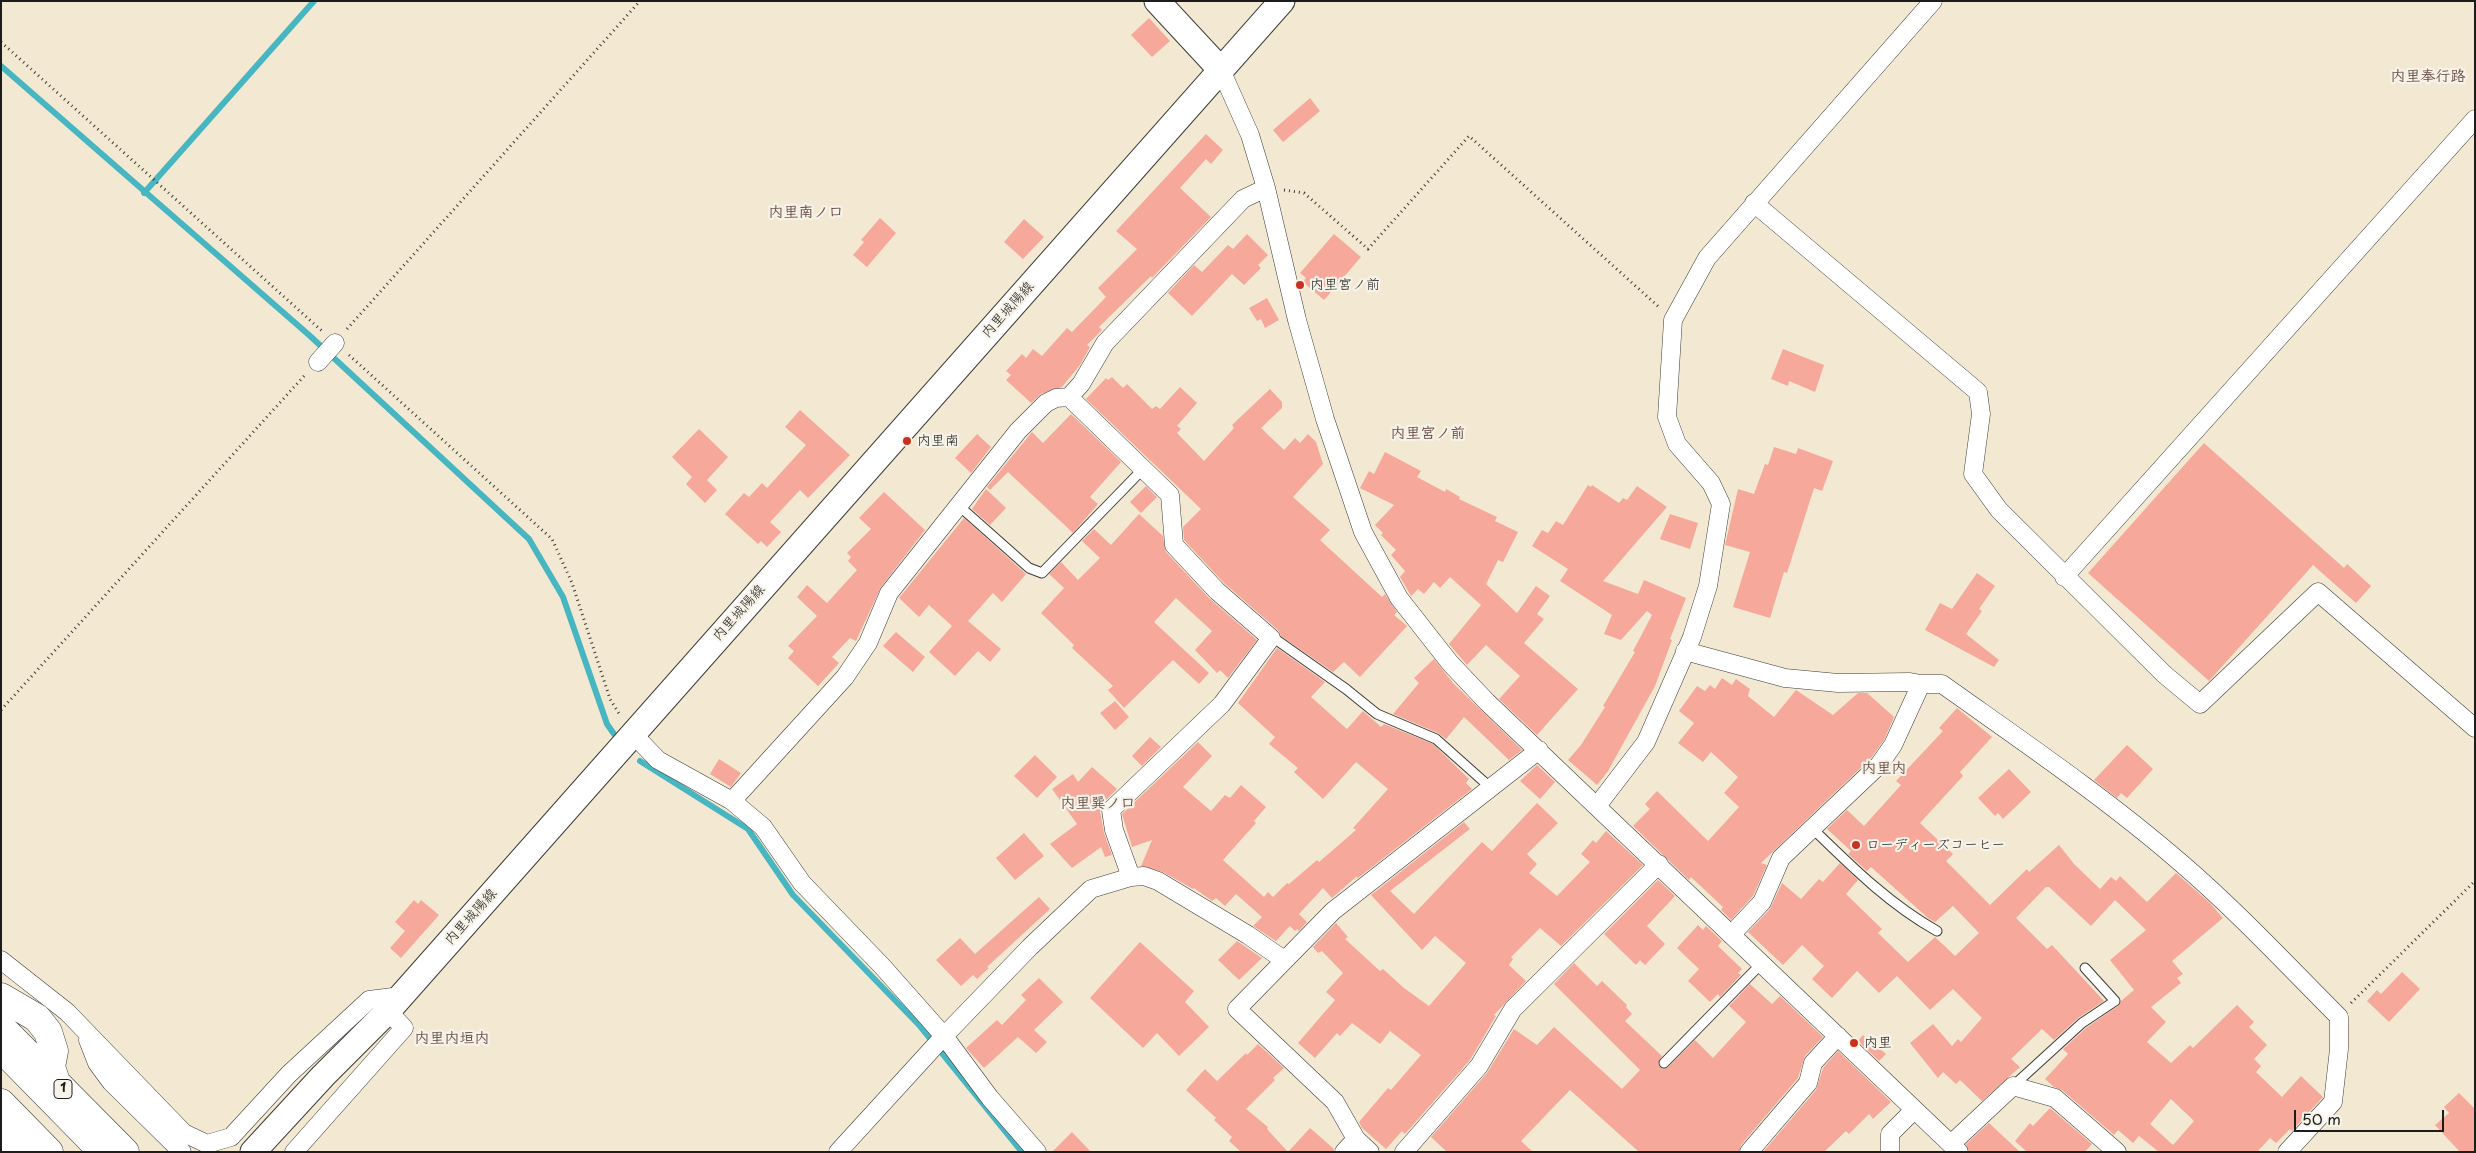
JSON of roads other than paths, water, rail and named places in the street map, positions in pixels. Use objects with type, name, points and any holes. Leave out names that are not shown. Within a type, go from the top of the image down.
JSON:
[{"type":"highway","points":[[1,997],[37,1018],[48,1032],[54,1051],[51,1067],[56,1082]]},
{"type":"highway","name":"1","points":[[1,1027],[125,1152]]},
{"type":"highway","points":[[1,1048],[103,1152]]},
{"type":"highway","points":[[1,1103],[49,1152]]},
{"type":"highway","points":[[1,1118],[34,1152]]},
{"type":"highway","points":[[1,1134],[30,1152]]},
{"type":"main road","points":[[1157,1],[1220,70]]},
{"type":"main road","name":"内里城陽線","points":[[253,1152],[394,1003],[1282,1]]},
{"type":"street","points":[[1597,806],[1646,742],[1692,637],[1708,586],[1721,504],[1711,482],[1677,444],[1667,417],[1673,320],[1707,258],[1933,1]]},
{"type":"street","points":[[1220,70],[1250,135],[1266,188],[1300,329],[1325,419],[1363,532],[1399,598],[1444,656],[1487,702],[1660,864],[1731,935],[1955,1148],[2013,1086],[2055,1098],[2117,1152]]},
{"type":"street","points":[[2064,576],[2475,119]]},
{"type":"street","points":[[732,801],[845,677],[868,643],[888,593],[1034,414],[1056,398],[1069,397],[1081,384],[1105,342],[1243,199],[1266,188]]},
{"type":"street","points":[[1754,203],[1978,392],[1981,414],[1973,474],[1999,510],[2064,576],[2178,686],[2200,704],[2318,592],[2475,728]]},
{"type":"street","points":[[318,362],[334,343]]},
{"type":"street","points":[[1069,397],[1170,495],[1174,545],[1217,590],[1271,638],[1222,704],[1111,810],[1114,830],[1131,877]]},
{"type":"street","points":[[1685,651],[1784,678],[1838,683],[1910,682],[1942,684],[2063,771],[2181,862],[2239,917],[2338,1017],[2339,1049],[2333,1102],[2287,1152]]},
{"type":"street","points":[[1731,935],[1762,902],[1781,858],[1879,765],[1893,745],[1920,684]]},
{"type":"street","points":[[633,734],[658,760],[732,801],[763,827],[802,883],[882,966],[944,1036],[990,1098],[1037,1152]]},
{"type":"street","points":[[1370,1152],[1356,1139],[1335,1102],[1237,1009],[1332,911],[1539,750]]},
{"type":"street","points":[[1404,1152],[1479,1066],[1513,1009],[1660,864]]},
{"type":"street","points":[[838,1152],[944,1036],[1030,947],[1091,889],[1131,877],[1144,876],[1158,881],[1248,935],[1284,960]]},
{"type":"street","points":[[1,960],[66,1012],[184,1133],[207,1144],[231,1137],[289,1074],[368,1000],[394,1003],[404,1028],[294,1152]]},
{"type":"street","points":[[84,1031],[97,1063],[111,1082],[182,1152]]},
{"type":"street","points":[[1749,1152],[1808,1083],[1813,1062],[1838,1036]]},
{"type":"street","points":[[1890,1152],[1890,1134],[1914,1110]]},
{"type":"street","points":[[1344,1152],[1356,1139]]},
{"type":"lane","points":[[958,505],[1029,568],[1042,573],[1143,469]]},
{"type":"lane","points":[[1271,638],[1346,689],[1377,714],[1436,739],[1491,788]]},
{"type":"lane","points":[[1812,828],[1860,874],[1908,915],[1937,931]]},
{"type":"lane","points":[[1664,1062],[1762,964]]},
{"type":"lane","points":[[2013,1086],[2082,1024],[2115,1001],[2085,968]]},
{"type":"waterway","points":[[144,193],[314,1]]},
{"type":"waterway","points":[[1,66],[309,335],[529,539],[563,597],[607,724],[614,734]]},
{"type":"waterway","points":[[640,761],[748,829],[793,895],[920,1026],[1022,1152]]},
{"type":"place","name":"内里宮ノ前","points":[[1300,285]]},
{"type":"place","name":"内里南","points":[[907,441]]},
{"type":"place","name":"ローディーズコーヒー","points":[[1856,845]]},
{"type":"place","name":"内里","points":[[1854,1043]]},
{"type":"district","name":"内里奉行路","points":[[2428,77]]},
{"type":"district","name":"内里南ノ口","points":[[806,213]]},
{"type":"district","name":"内里宮ノ前","points":[[1428,434]]},
{"type":"district","name":"内里内","points":[[1884,769]]},
{"type":"district","name":"内里巽ノ口","points":[[1098,804]]},
{"type":"district","name":"内里内垣内","points":[[452,1039]]}]
